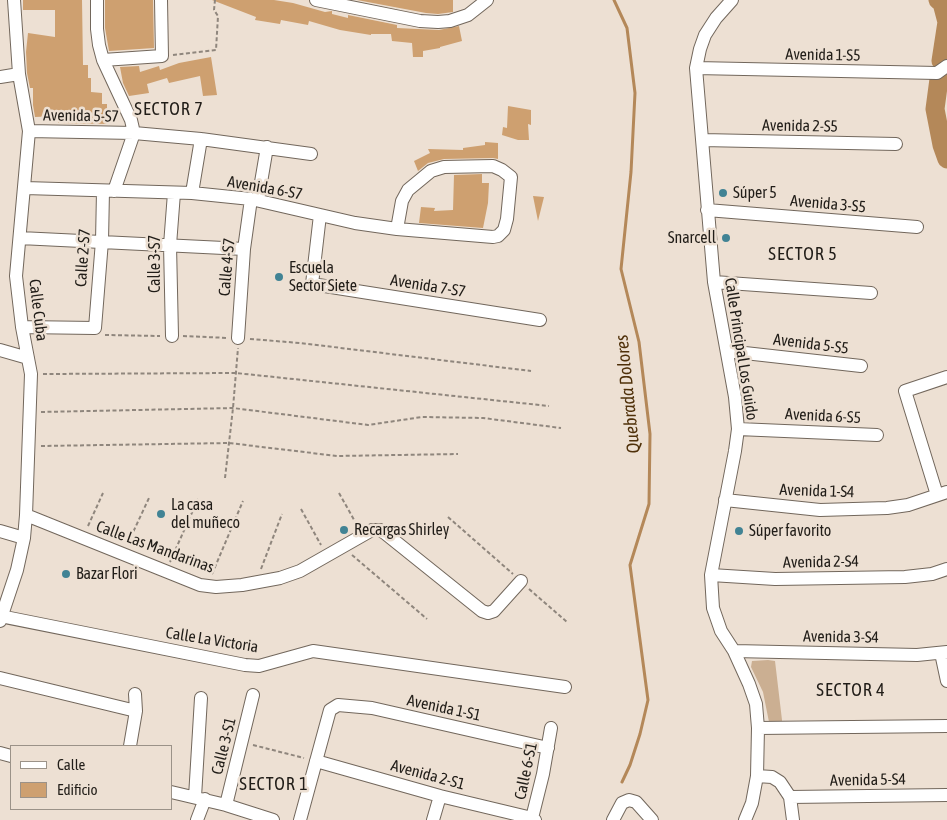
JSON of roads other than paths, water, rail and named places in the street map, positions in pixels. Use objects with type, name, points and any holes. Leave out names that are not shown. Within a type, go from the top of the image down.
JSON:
[{"type":"street","name":"Calle Cuba","points":[[1,618],[17,570],[24,538],[31,374],[22,327],[16,276],[29,131],[19,74],[14,0]]},
{"type":"street","points":[[98,0],[97,29],[99,45],[131,120],[134,133]]},
{"type":"street","points":[[104,60],[162,56],[162,0]]},
{"type":"street","points":[[316,0],[420,21],[438,22],[450,21],[468,15],[486,0]]},
{"type":"street","name":"Calle Principal Los Guido","points":[[732,0],[716,18],[705,35],[696,68],[714,282],[735,397],[738,429],[711,575],[713,608],[721,631],[734,651],[749,684],[756,704],[758,728],[757,776],[752,803],[745,820]]},
{"type":"street","name":"Avenida 1-S5","points":[[696,68],[937,73],[947,66]]},
{"type":"street","points":[[0,77],[19,74]]},
{"type":"street","name":"Avenida 5-S7","points":[[29,131],[134,133],[201,139],[312,154]]},
{"type":"street","name":"Calle 2-S7","points":[[22,327],[95,328],[102,241],[109,191],[134,133]]},
{"type":"street","points":[[192,193],[201,139]]},
{"type":"street","name":"Avenida 2-S5","points":[[702,140],[896,144]]},
{"type":"street","name":"Calle 4-S7","points":[[238,338],[244,249],[267,147]]},
{"type":"street","name":"Avenida 6-S7","points":[[25,188],[192,193],[254,199],[355,223],[397,229],[482,237],[498,236],[504,230],[507,219],[511,177],[493,166],[444,167],[431,171],[415,182],[408,190],[402,201],[397,229]]},
{"type":"street","name":"Calle 3-S7","points":[[172,336],[170,244],[174,193]]},
{"type":"street","name":"Avenida 3-S5","points":[[707,210],[917,228]]},
{"type":"street","name":"Avenida 7-S7","points":[[320,215],[312,284],[540,320]]},
{"type":"street","points":[[20,238],[244,249]]},
{"type":"street","points":[[714,282],[871,293]]},
{"type":"street","points":[[0,350],[28,358]]},
{"type":"street","name":"Avenida 5-S5","points":[[727,350],[861,366]]},
{"type":"street","points":[[942,493],[905,391],[947,377]]},
{"type":"street","name":"Avenida 6-S5","points":[[738,429],[877,435]]},
{"type":"street","name":"Avenida 1-S4","points":[[725,500],[820,510],[886,508],[908,505],[942,493]]},
{"type":"street","name":"Calle Las Mandarinas","points":[[26,515],[200,585],[207,586],[255,583],[280,578],[300,571],[372,530],[380,530],[386,534],[482,611],[488,613],[494,611],[521,581]]},
{"type":"street","points":[[0,531],[24,538]]},
{"type":"street","name":"Avenida 2-S4","points":[[711,575],[776,579],[905,578],[932,574],[947,569]]},
{"type":"street","name":"Calle La Victoria","points":[[1,618],[245,665],[259,666],[314,651],[565,687]]},
{"type":"street","name":"Avenida 3-S4","points":[[734,651],[917,655],[944,652]]},
{"type":"street","points":[[944,652],[947,682]]},
{"type":"street","points":[[0,678],[136,711]]},
{"type":"street","points":[[130,745],[136,711],[135,694]]},
{"type":"street","name":"Calle 3-S1","points":[[226,805],[253,696]]},
{"type":"street","points":[[197,820],[200,798],[201,698]]},
{"type":"street","name":"Avenida 1-S1","points":[[316,762],[330,710],[338,705],[372,708],[548,748]]},
{"type":"street","points":[[758,728],[947,726]]},
{"type":"street","name":"Calle 6-S1","points":[[533,819],[551,728]]},
{"type":"street","points":[[300,820],[316,762]]},
{"type":"street","name":"Avenida 2-S1","points":[[316,762],[533,819]]},
{"type":"street","points":[[757,776],[772,777],[780,782],[790,798],[792,820]]},
{"type":"street","points":[[172,792],[226,805],[273,820]]},
{"type":"street","name":"Avenida 5-S4","points":[[790,798],[947,795]]},
{"type":"street","points":[[434,820],[440,796]]},
{"type":"street","points":[[613,820],[622,803],[629,800],[636,802],[652,820]]},
{"type":"waterway","name":"Quebrada Dolores","points":[[614,0],[627,28],[635,93],[631,172],[621,269],[639,342],[650,434],[649,504],[630,565],[648,700],[640,734],[630,765],[622,782]]},
{"type":"waterway","points":[[938,0],[942,3],[947,22],[941,61]]},
{"type":"waterway","points":[[939,79],[935,109],[942,145],[947,159]]},
{"type":"place","name":"Súper 5","points":[[723,193]]},
{"type":"place","name":"Snarcell","points":[[726,238]]},
{"type":"place","name":"Escuela Sector Siete","points":[[279,277]]},
{"type":"place","name":"La casa del muñeco","points":[[161,514]]},
{"type":"place","name":"Recargas Shirley","points":[[344,530]]},
{"type":"place","name":"Súper favorito","points":[[739,531]]},
{"type":"place","name":"Bazar Flori","points":[[66,574]]},
{"type":"district","name":"SECTOR 7","points":[[169,109]]},
{"type":"district","name":"SECTOR 5","points":[[803,254]]},
{"type":"district","name":"SECTOR 4","points":[[851,690]]},
{"type":"district","name":"SECTOR 1","points":[[274,784]]}]
